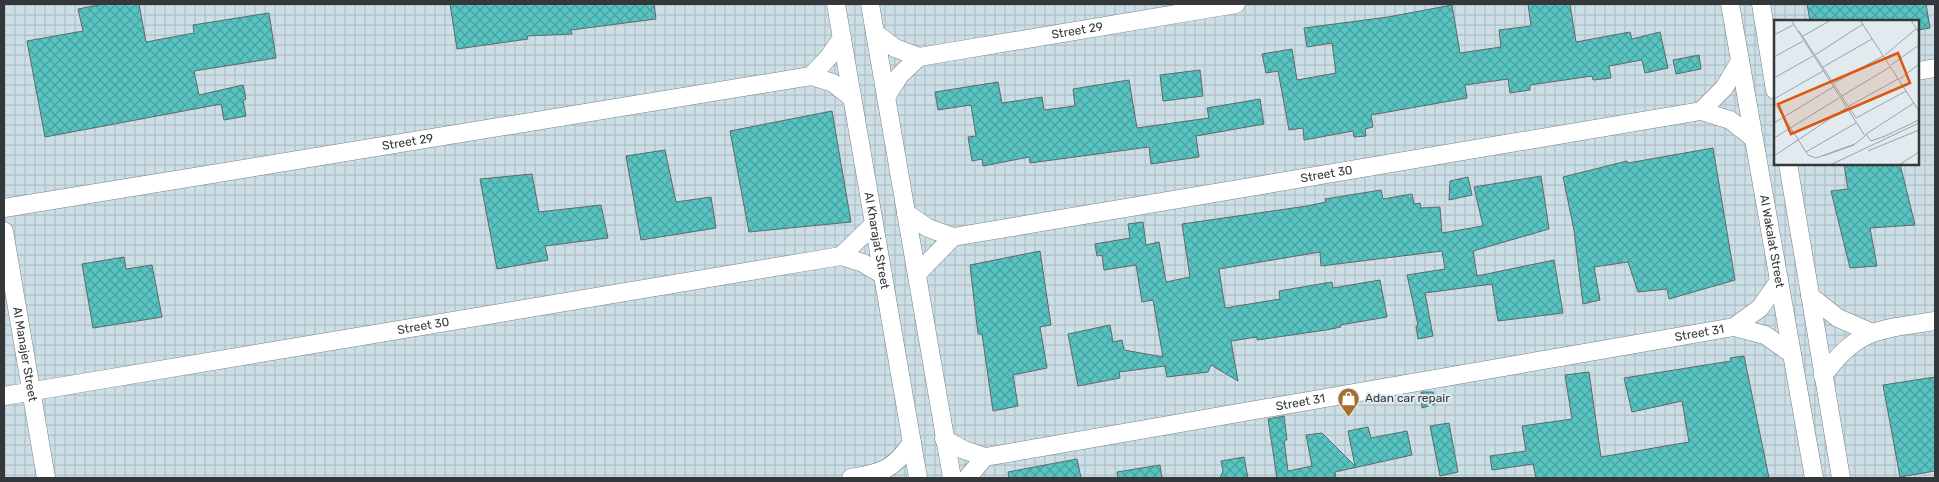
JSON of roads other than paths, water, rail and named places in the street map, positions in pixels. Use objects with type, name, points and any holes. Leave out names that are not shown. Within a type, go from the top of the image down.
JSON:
[{"type":"street","name":"Al Kharajat Street","points":[[836,4],[918,478]]},
{"type":"street","points":[[870,4],[952,478]]},
{"type":"street","name":"Street 29","points":[[919,57],[1236,4]]},
{"type":"street","name":"Al Wakalat Street","points":[[1730,4],[1814,478]]},
{"type":"street","points":[[1760,4],[1773,62],[1774,76]]},
{"type":"street","points":[[875,33],[896,48],[919,57],[900,75],[886,97]]},
{"type":"street","points":[[811,76],[828,58],[842,38]]},
{"type":"street","points":[[1702,111],[1724,88],[1740,61]]},
{"type":"street","points":[[1919,71],[1935,68]]},
{"type":"street","name":"Street 29","points":[[4,208],[811,76],[834,83],[852,98]]},
{"type":"street","name":"Street 30","points":[[906,213],[928,228],[953,237],[1702,111],[1730,120],[1753,138]]},
{"type":"street","points":[[1788,165],[1841,478]]},
{"type":"street","points":[[842,256],[874,224]]},
{"type":"street","name":"Al Manajer Street","points":[[4,231],[46,478]]},
{"type":"street","points":[[917,274],[953,237]]},
{"type":"street","name":"Street 30","points":[[4,396],[842,256],[863,263],[883,275]]},
{"type":"street","name":"Street 31","points":[[1734,327],[1760,308],[1779,281]]},
{"type":"street","points":[[1810,296],[1838,318],[1870,332]]},
{"type":"street","points":[[1823,376],[1844,351],[1870,332],[1935,321]]},
{"type":"street","name":"Street 31","points":[[944,439],[964,450],[985,457],[1734,327],[1765,335],[1792,354]]},
{"type":"street","points":[[851,478],[888,476],[912,442]]},
{"type":"street","points":[[967,478],[985,457]]},
{"type":"place","name":"Adan car repair","points":[[1349,417]]}]
